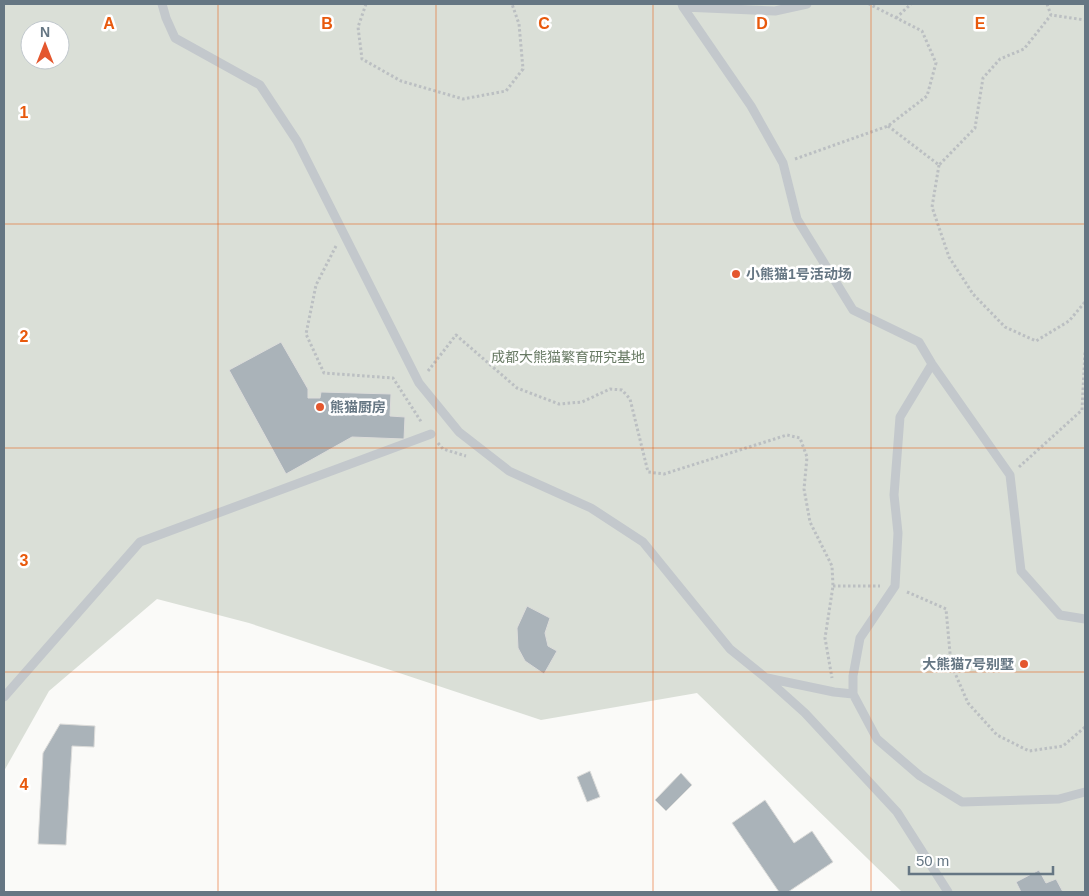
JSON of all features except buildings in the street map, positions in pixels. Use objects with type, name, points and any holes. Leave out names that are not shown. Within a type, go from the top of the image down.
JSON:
[{"type":"lane","points":[[162,4],[175,38],[260,85],[297,141],[419,383],[459,432],[509,470],[591,508],[643,542],[730,649],[806,713],[897,812],[948,892]]},
{"type":"lane","points":[[682,5],[775,11],[807,4]]},
{"type":"lane","points":[[682,5],[751,106],[783,163],[797,219],[853,310],[919,342],[932,364],[1010,475],[1021,571],[1060,615],[1085,619]]},
{"type":"lane","points":[[932,364],[900,417],[894,495],[898,533],[895,586],[860,638],[853,676],[853,694],[877,739],[920,776],[962,802],[1059,799],[1085,792]]},
{"type":"lane","points":[[4,697],[140,542],[431,434]]},
{"type":"lane","points":[[766,678],[853,694]]},
{"type":"path","points":[[366,4],[358,27],[362,59],[401,81],[463,99],[506,90],[523,69],[519,24],[512,4]]},
{"type":"path","points":[[783,163],[888,126],[927,96],[936,63],[922,31],[869,4]]},
{"type":"path","points":[[896,18],[911,4]]},
{"type":"path","points":[[1047,4],[1051,15]]},
{"type":"path","points":[[1051,15],[1085,20]]},
{"type":"path","points":[[1051,15],[1024,49],[1000,59],[983,78],[975,128],[939,165],[932,207],[949,257],[973,294],[1005,327],[1036,341],[1069,321],[1085,302]]},
{"type":"path","points":[[888,126],[939,165]]},
{"type":"path","points":[[343,232],[316,284],[306,334],[324,373],[393,378],[416,415],[443,448],[471,458]]},
{"type":"path","points":[[419,383],[456,335],[517,388],[559,404],[582,402],[610,389],[622,390],[630,399],[648,472],[664,474],[787,436],[800,438],[807,458],[804,489],[810,522],[832,566],[833,586],[825,638],[834,692]]},
{"type":"path","points":[[1010,475],[1084,411],[1085,351]]},
{"type":"path","points":[[833,586],[895,586],[946,609],[951,664],[968,703],[997,735],[1029,751],[1063,746],[1085,727]]},
{"type":"green space","name":"成都大熊猫繁育研究基地","points":[[4,4],[1085,4],[1085,892],[902,892],[697,693],[541,720],[249,623],[157,599],[49,691],[4,771]]},
{"type":"place","name":"小熊猫1号活动场","points":[[736,274]]},
{"type":"place","name":"熊猫厨房","points":[[320,407]]},
{"type":"place","name":"大熊猫7号别墅","points":[[1024,664]]}]
